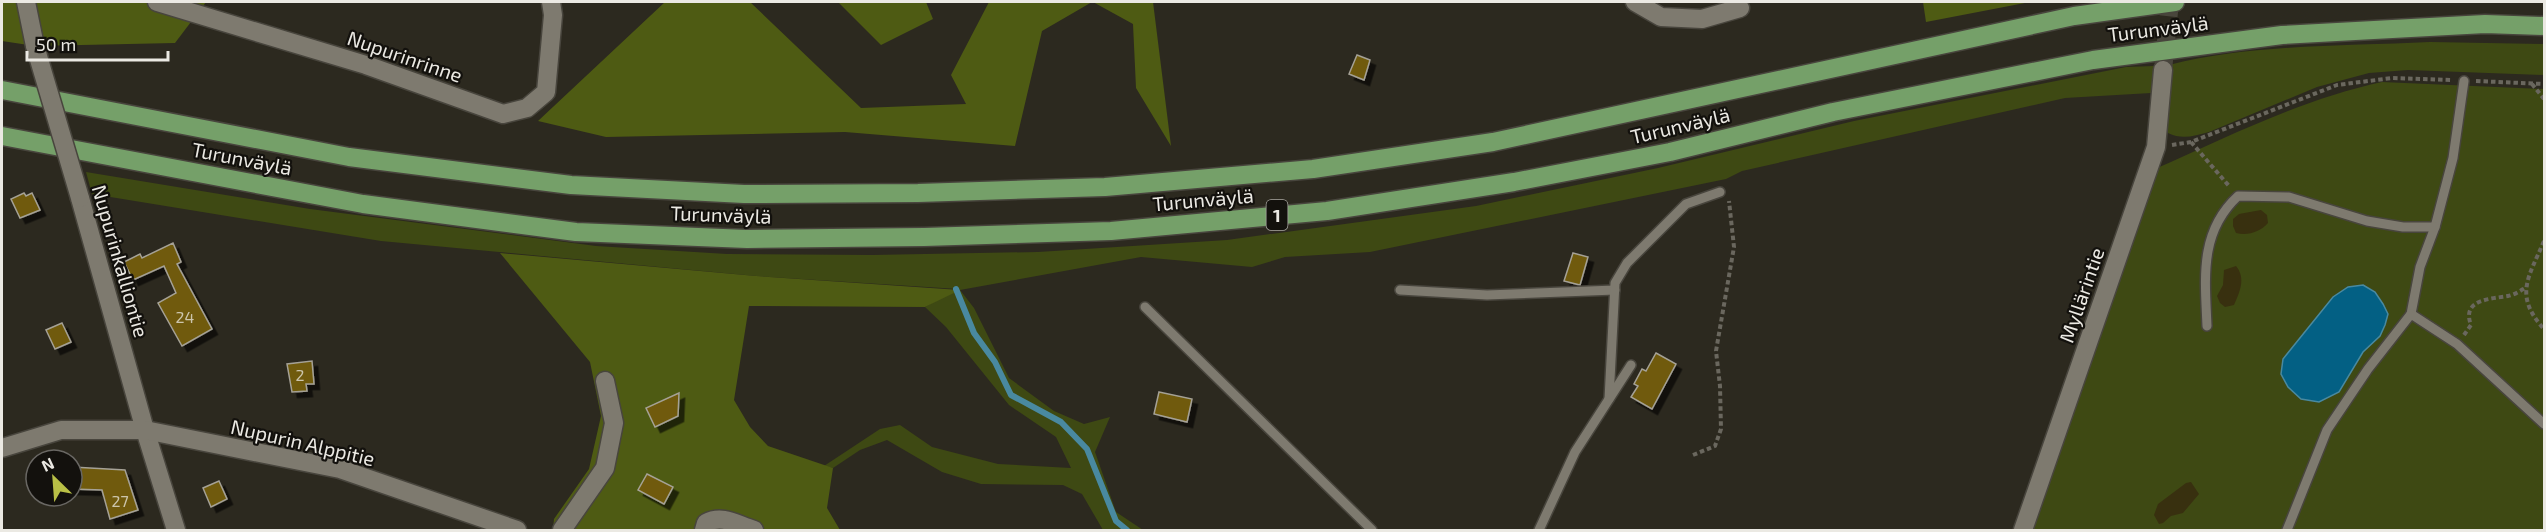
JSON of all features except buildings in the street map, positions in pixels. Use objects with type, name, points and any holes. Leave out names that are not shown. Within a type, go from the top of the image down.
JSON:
[{"type":"highway","name":"Turunväylä","points":[[2,90],[349,157],[571,185],[744,194],[1105,187],[1313,169],[1493,142],[2074,16],[2175,2]]},
{"type":"highway","name":"Turunväylä","points":[[2,136],[363,204],[576,232],[758,238],[924,237],[1111,231],[1327,210],[1514,182],[1670,152],[1833,112],[2093,60],[2282,35],[2485,24],[2544,26]]},
{"type":"street","name":"Nupurinkalliontie","points":[[26,2],[35,46],[176,531]]},
{"type":"street","name":"Nupurinrinne","points":[[157,2],[366,65],[503,114],[527,108],[546,92],[553,15],[552,2]]},
{"type":"street","points":[[1635,2],[1661,17],[1702,19],[1740,8]]},
{"type":"street","name":"Myllärintie","points":[[2023,531],[2156,147],[2163,70]]},
{"type":"street","points":[[562,531],[604,468],[614,423],[605,381]]},
{"type":"street","name":"Nupurin Alppitie","points":[[2,448],[61,430],[145,430],[340,469],[517,531]]},
{"type":"street","points":[[704,531],[706,523],[715,518],[725,519],[754,531]]},
{"type":"lane","points":[[2287,531],[2327,430],[2368,369],[2411,314],[2420,267],[2435,227],[2453,158],[2464,81]]},
{"type":"lane","points":[[1610,399],[1616,283],[1627,263],[1686,204],[1720,192]]},
{"type":"lane","points":[[2207,326],[2205,281],[2209,239],[2223,209],[2238,196],[2289,197],[2367,221],[2403,227],[2435,227]]},
{"type":"lane","points":[[1400,290],[1487,296],[1615,290]]},
{"type":"lane","points":[[1145,306],[1372,531]]},
{"type":"lane","points":[[2411,314],[2457,344],[2544,424]]},
{"type":"lane","points":[[1539,531],[1575,452],[1631,365]]},
{"type":"path","points":[[2156,147],[2191,142],[2337,86],[2392,78],[2544,84]]},
{"type":"path","points":[[2531,83],[2544,99]]},
{"type":"path","points":[[2191,142],[2238,196]]},
{"type":"path","points":[[1693,455],[1715,446],[1721,429],[1716,351],[1734,247],[1729,201],[1720,192]]},
{"type":"path","points":[[2544,241],[2525,288],[2535,319],[2544,329]]},
{"type":"path","points":[[2471,325],[2468,317],[2471,308],[2482,300],[2511,296],[2525,288]]},
{"type":"green space","points":[[2,2],[206,2],[175,43],[35,46],[2,41]]},
{"type":"green space","points":[[665,2],[750,2],[861,108],[966,104],[951,75],[989,2],[1092,2],[1042,31],[1015,146],[845,132],[606,137],[538,121]]},
{"type":"green space","points":[[838,2],[926,2],[933,19],[881,45]]},
{"type":"green space","points":[[1093,2],[1153,2],[1171,146],[1136,88],[1133,24]]},
{"type":"green space","points":[[1923,2],[2030,2],[1926,22]]},
{"type":"green space","points":[[2430,42],[2544,44],[2544,75],[2408,70],[2369,73],[2317,87],[2209,132],[2183,137],[2168,133],[2165,119],[2169,65],[2232,53],[2265,50]]},
{"type":"green space","points":[[2154,66],[2151,93],[2065,98],[1742,171],[1726,179],[1370,252],[1285,257],[1252,267],[1141,257],[960,290],[974,308],[1009,378],[1054,411],[1084,424],[1110,417],[1095,452],[1116,512],[1143,530],[1103,530],[1082,494],[1063,485],[981,484],[942,472],[887,440],[860,450],[833,468],[824,466],[880,429],[900,425],[932,447],[998,464],[1071,468],[1056,437],[1009,405],[946,327],[925,307],[958,289],[756,276],[381,241],[92,194],[86,172],[310,209],[596,246],[727,254],[872,255],[1038,252],[1227,240],[1476,206],[1658,168],[1854,121],[2126,67]]},
{"type":"green space","points":[[2382,82],[2544,89],[2544,530],[2029,530],[2155,169],[2295,108]]},
{"type":"green space","points":[[500,253],[756,276],[960,290],[925,307],[749,306],[734,400],[750,427],[768,446],[833,468],[827,508],[840,530],[553,530],[554,519],[589,469],[601,416],[590,362]]},
{"type":"sand","points":[[2261,210],[2267,215],[2268,223],[2265,226],[2249,234],[2236,233],[2233,219],[2239,214]]},
{"type":"sand","points":[[2236,266],[2241,275],[2240,290],[2234,305],[2225,307],[2217,296],[2223,285],[2224,270]]},
{"type":"sand","points":[[2191,482],[2199,494],[2183,513],[2171,516],[2159,524],[2154,515],[2158,504],[2186,483]]},
{"type":"water","points":[[2363,285],[2375,292],[2388,314],[2380,336],[2363,352],[2339,392],[2319,402],[2301,399],[2288,387],[2281,374],[2283,359],[2333,297],[2348,287]]},
{"type":"waterway","points":[[956,289],[974,333],[995,362],[1011,395],[1061,422],[1087,449],[1116,521],[1127,530]]},
{"type":"tunnel","points":[[2163,70],[2170,2]]}]
